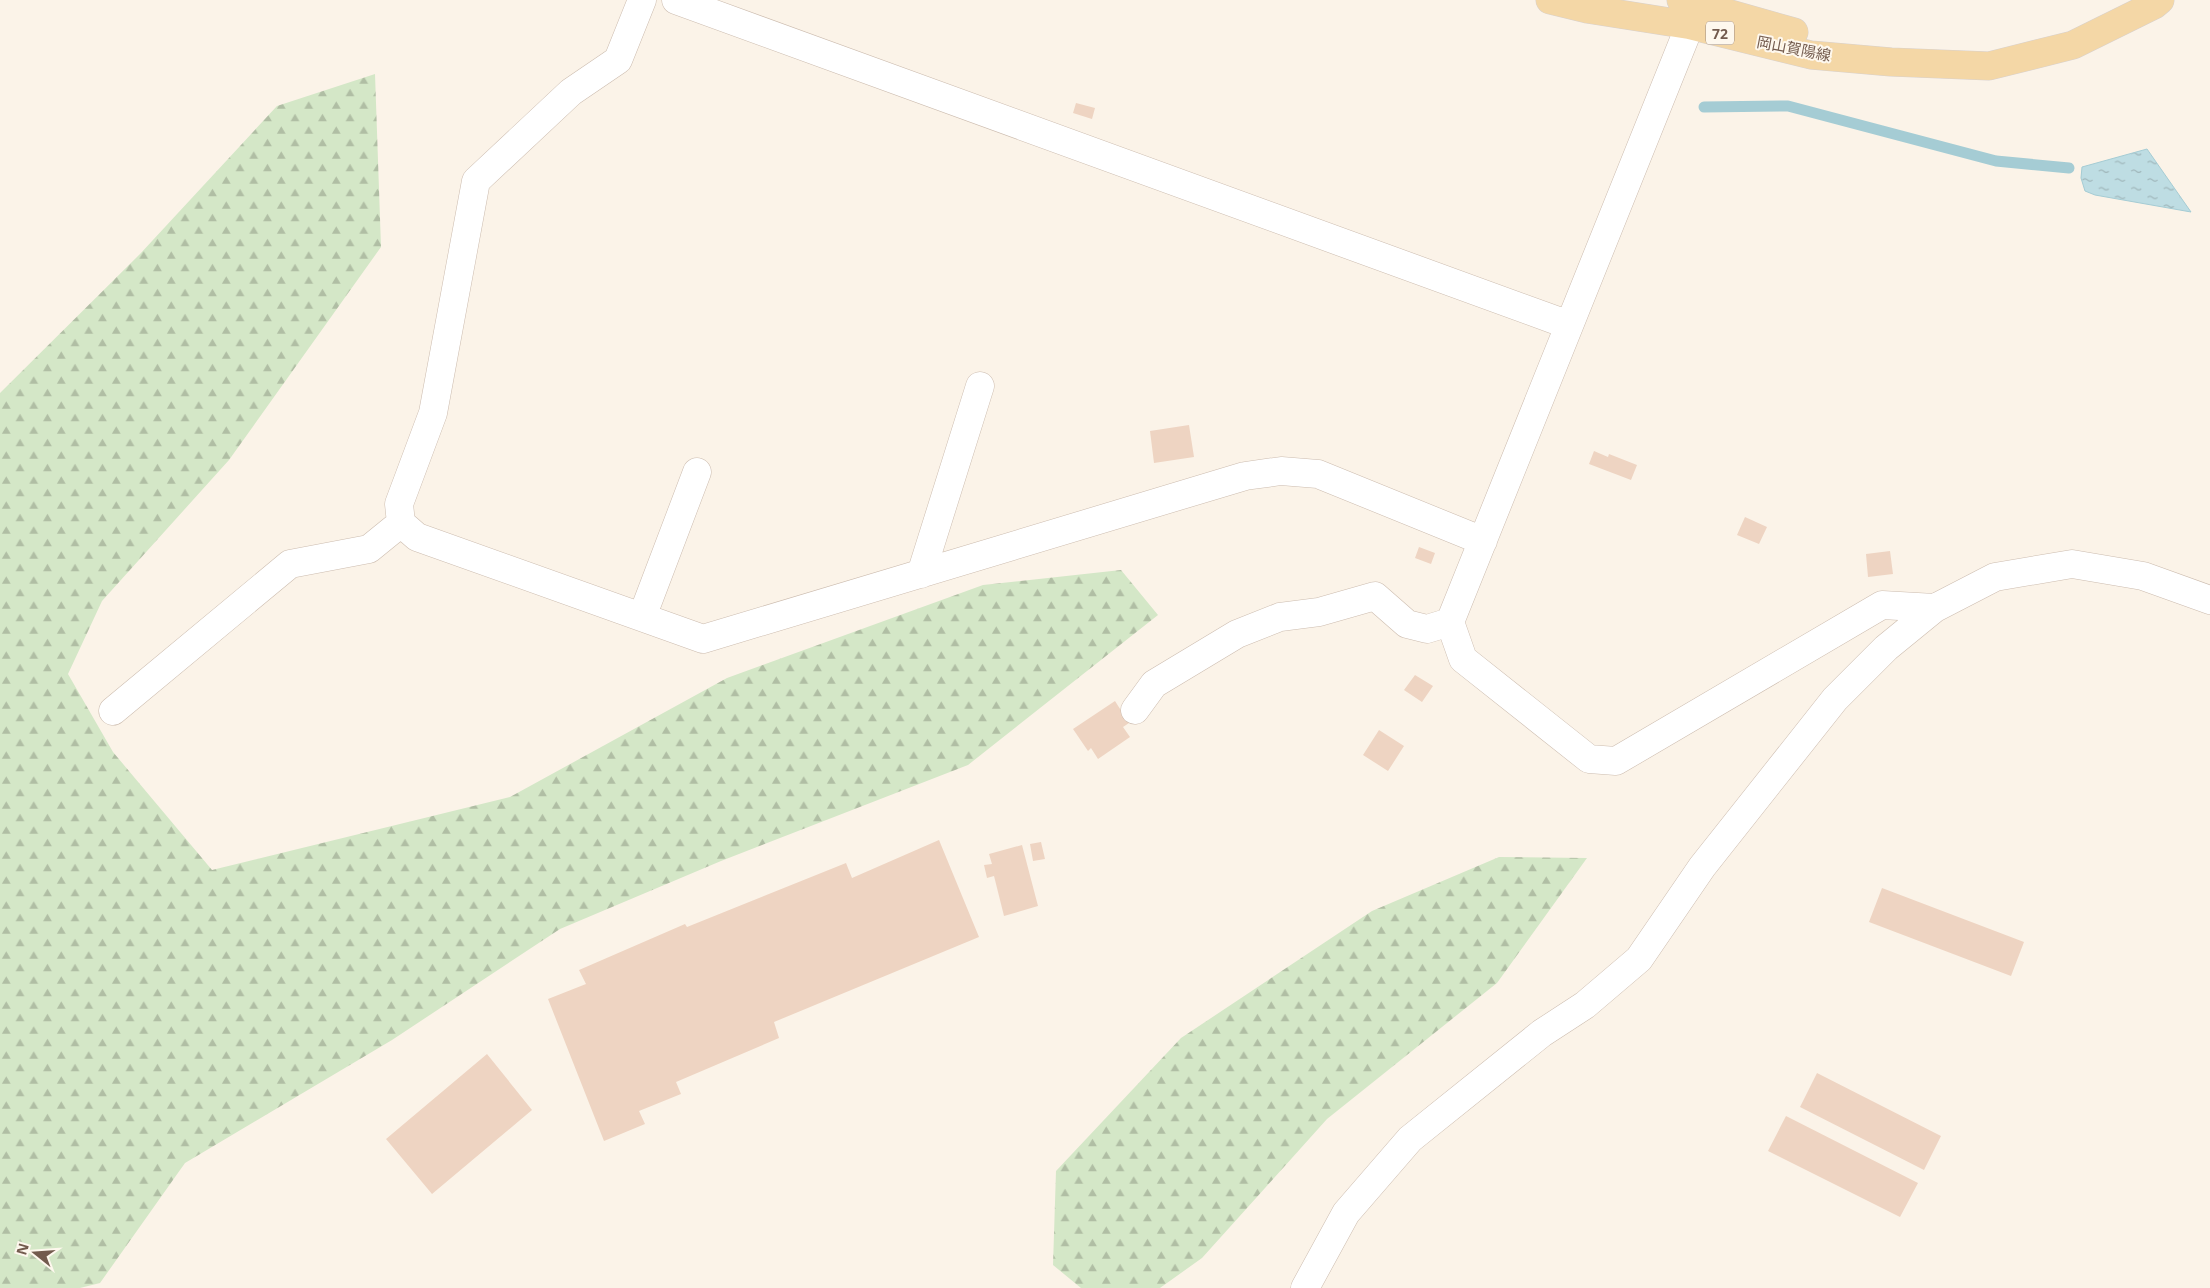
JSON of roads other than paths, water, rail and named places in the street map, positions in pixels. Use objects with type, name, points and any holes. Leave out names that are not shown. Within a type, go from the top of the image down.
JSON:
[{"type":"main road","name":"岡山賀陽線","points":[[1550,0],[1587,9],[1689,10],[1891,62],[1989,66],[2073,46],[2154,5],[2160,0]]},
{"type":"street","points":[[642,0],[618,60],[571,92],[476,181],[433,413],[399,504],[401,523],[417,537],[703,639],[1245,476],[1281,471],[1318,474],[1483,540]]},
{"type":"street","points":[[676,0],[1569,325]]},
{"type":"street","points":[[1689,10],[1569,325],[1450,622],[1462,659],[1588,759],[1616,760],[1882,605],[1935,608]]},
{"type":"street","points":[[921,574],[980,386]]},
{"type":"street","points":[[642,617],[697,472]]},
{"type":"street","points":[[112,711],[290,564],[369,549],[401,523]]},
{"type":"street","points":[[1305,1288],[1346,1213],[1410,1139],[1542,1033],[1585,1005],[1639,959],[1702,867],[1835,699],[1886,648],[1935,608],[1995,577],[2072,564],[2143,576],[2210,600]]},
{"type":"street","points":[[1135,710],[1154,684],[1237,634],[1280,617],[1318,612],[1375,596],[1407,624],[1426,629],[1450,622]]},
{"type":"water","points":[[2147,149],[2191,212],[2095,195],[2085,191],[2081,178],[2082,167]]},
{"type":"waterway","points":[[1704,107],[1788,106],[1996,161],[2069,168]]}]
